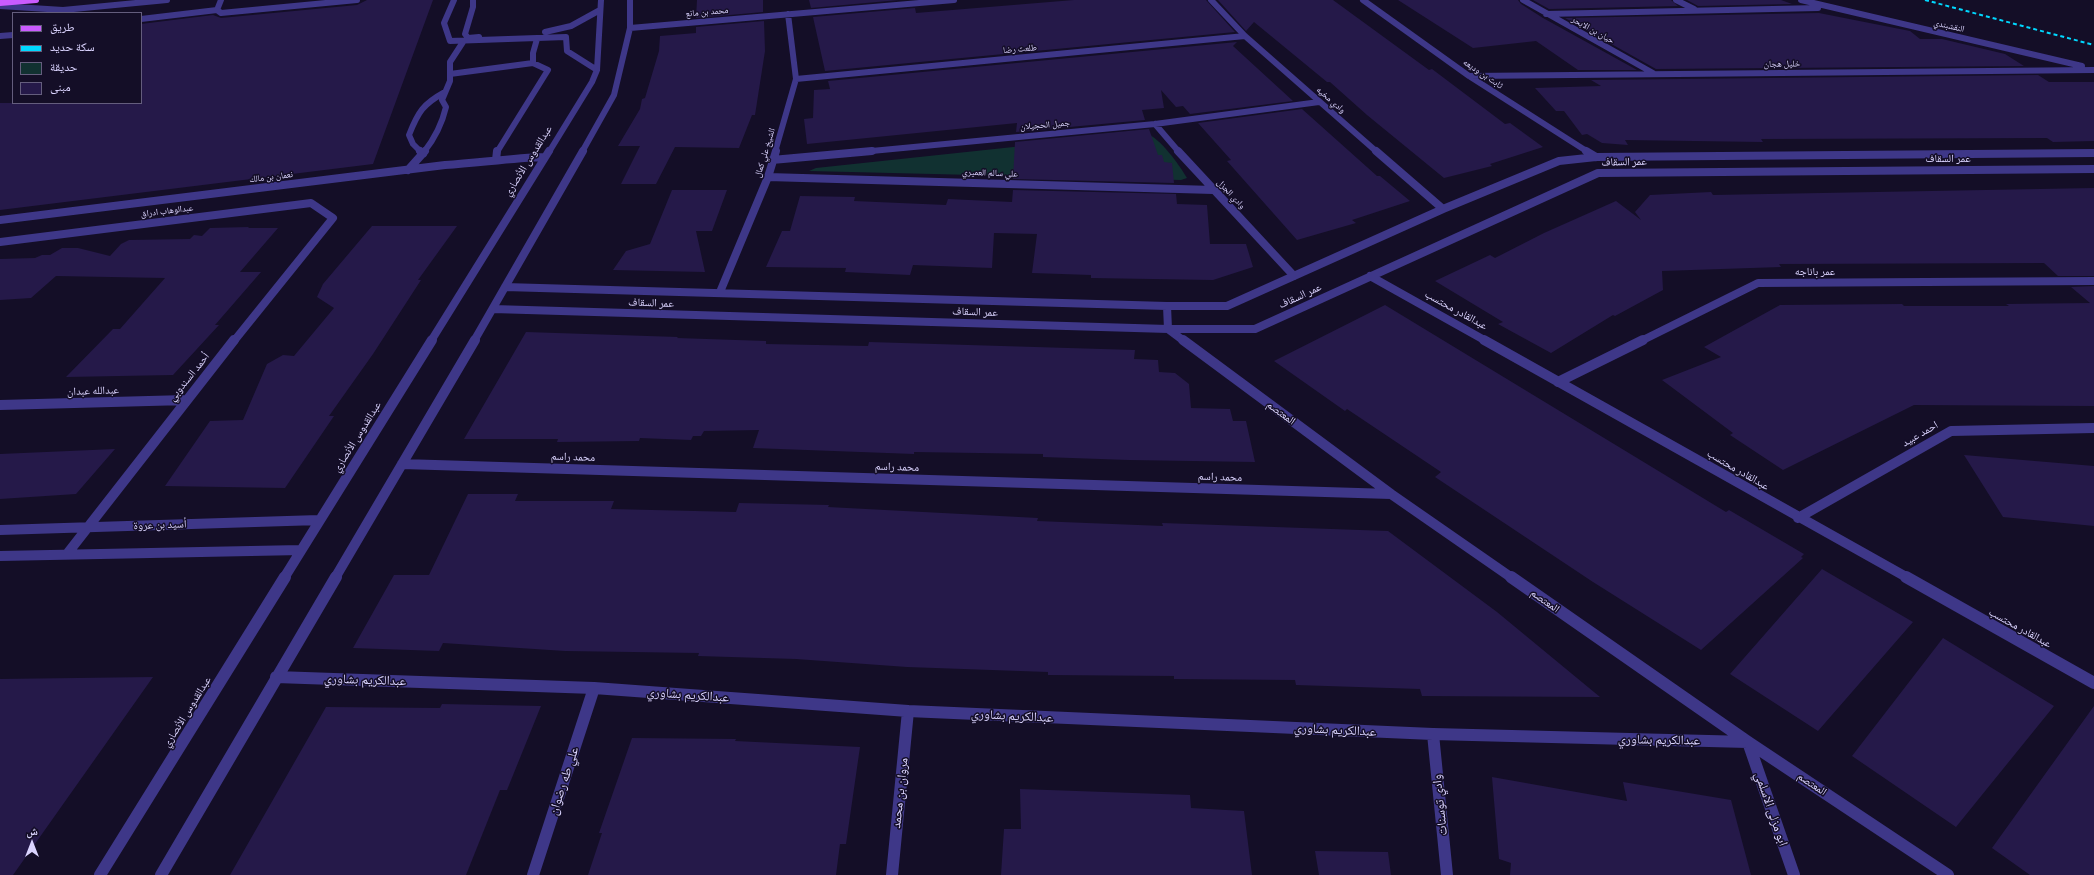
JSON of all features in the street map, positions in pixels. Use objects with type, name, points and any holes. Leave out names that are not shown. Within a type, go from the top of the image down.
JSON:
[{"type":"main road","points":[[0,5],[36,0]]},
{"type":"street","points":[[70,12],[135,7],[167,0]]},
{"type":"street","points":[[217,10],[221,0]]},
{"type":"street","points":[[142,19],[217,10],[221,13],[357,0]]},
{"type":"street","points":[[454,0],[444,23],[450,41],[463,42],[538,39],[555,36],[566,37],[567,51],[571,55],[597,70]]},
{"type":"street","points":[[473,0],[473,7],[465,34],[468,38],[550,31],[571,26],[600,5]]},
{"type":"street","points":[[162,875],[276,677],[493,309],[614,96],[630,28],[630,0]]},
{"type":"street","name":"محمد بن مانع","points":[[630,28],[954,0]]},
{"type":"street","name":"وادي مخيه","points":[[1211,0],[1245,36],[1443,209]]},
{"type":"street","name":"ثابت بن وديعه","points":[[1363,0],[1469,76],[1596,157]]},
{"type":"street","name":"حيان بن الابحر","points":[[1523,0],[1655,74]]},
{"type":"street","points":[[1676,0],[1696,10]]},
{"type":"street","name":"النقشبندي","points":[[1801,0],[2094,70]]},
{"type":"street","points":[[0,5],[35,9],[85,11]]},
{"type":"street","name":"عبدالقدوس الأنصاري","points":[[100,875],[544,157],[592,82],[597,70],[600,5]]},
{"type":"street","points":[[1546,14],[1832,8]]},
{"type":"street","name":"الشيخ علي كمال","points":[[720,292],[768,176],[796,79],[788,14]]},
{"type":"street","points":[[0,36],[12,35]]},
{"type":"street","name":"طلعت رضا","points":[[796,79],[1245,36]]},
{"type":"street","points":[[533,63],[533,53],[538,39]]},
{"type":"street","points":[[408,170],[423,154],[443,122],[446,107],[442,100],[450,81],[450,62],[463,42]]},
{"type":"street","points":[[450,74],[533,63],[548,70],[497,150],[496,160]]},
{"type":"street","name":"خليل هجان","points":[[1469,76],[2094,70]]},
{"type":"street","points":[[423,154],[413,144],[409,135],[416,116],[426,102],[445,92]]},
{"type":"street","name":"جميل الحجيلان","points":[[772,160],[1155,124],[1319,102]]},
{"type":"street","name":"وادي الجزل","points":[[1155,124],[1213,190],[1294,276]]},
{"type":"street","name":"عمر السقاف","points":[[505,287],[1167,306],[1227,306],[1443,209],[1558,161],[1596,157],[2094,153]]},
{"type":"street","name":"نعمان بن مالك","points":[[0,220],[408,170],[496,160],[544,157]]},
{"type":"street","name":"عمر السقاف","points":[[493,309],[1168,329],[1255,329],[1598,173],[2094,169]]},
{"type":"street","name":"علي سالم العميري","points":[[768,176],[1213,190]]},
{"type":"street","name":"عبدالوهاب ادراق","points":[[0,242],[310,203],[333,218]]},
{"type":"street","name":"أحمد السندوبي","points":[[67,554],[85,528],[186,400],[333,218]]},
{"type":"street","name":"عبدالقادر محتسب","points":[[1370,276],[1798,518],[2094,683]]},
{"type":"street","name":"عمر باناجه","points":[[1558,382],[1758,283],[2094,281]]},
{"type":"street","points":[[1167,306],[1168,329]]},
{"type":"street","name":"المعتصم","points":[[1168,329],[1391,494],[1748,742],[1948,875]]},
{"type":"street","name":"عبدالله عبدان","points":[[0,405],[186,400]]},
{"type":"street","name":"احمد عبيد","points":[[1798,518],[1951,431],[2094,428]]},
{"type":"street","name":"محمد راسم","points":[[402,464],[1391,494]]},
{"type":"street","name":"أسيد بن عروة","points":[[0,530],[319,520]]},
{"type":"street","points":[[0,556],[301,550]]},
{"type":"street","name":"عبدالكريم بشاوري","points":[[276,677],[594,688],[908,711],[1433,734],[1748,742]]},
{"type":"street","name":"علي طه رضوان","points":[[534,875],[594,688]]},
{"type":"street","name":"مروان بن محمد","points":[[892,875],[908,711]]},
{"type":"street","name":"وادي توسنات","points":[[1433,734],[1447,875]]},
{"type":"street","name":"ابو مزلى الاسلمي","points":[[1748,742],[1794,875]]},
{"type":"green space","points":[[1145,133],[1157,140],[1163,146],[1187,178],[1181,180],[809,171],[816,168]]},
{"type":"building","points":[[367,0],[433,0],[373,164],[0,210],[0,103],[142,104],[142,24],[213,15],[221,18],[357,5]]},
{"type":"building","points":[[697,0],[763,0],[763,12],[696,18]]},
{"type":"building","points":[[809,0],[899,0],[811,8]]},
{"type":"building","points":[[1074,0],[1206,0],[1235,32],[825,71],[813,17],[915,8],[916,13]]},
{"type":"building","points":[[1218,0],[1333,0],[1429,70],[1432,69],[1505,124],[1510,123],[1543,147],[1490,164],[1492,166],[1444,178],[1367,115],[1330,82],[1327,82],[1254,22],[1246,31]]},
{"type":"building","points":[[1398,0],[1518,0],[1521,4],[1543,18],[1637,70],[1578,70],[1536,41],[1473,48]]},
{"type":"building","points":[[1533,0],[1671,0],[1678,6],[1549,9]]},
{"type":"building","points":[[1687,0],[1781,0],[1792,4],[1698,6]]},
{"type":"building","points":[[1819,13],[1910,31],[1920,39],[1942,39],[2005,54],[2024,66],[1656,69],[1565,18]]},
{"type":"building","points":[[764,21],[765,51],[755,115],[752,115],[739,148],[675,147],[656,184],[621,184],[640,146],[618,146],[640,109],[642,99],[645,98],[659,51],[660,36],[696,33],[696,27]]},
{"type":"building","points":[[1237,42],[1233,46],[1293,101],[1190,114],[1183,106],[1176,107],[1161,90],[1164,108],[1142,110],[1145,120],[1016,132],[1017,123],[807,144],[804,119],[813,118],[814,90],[830,89],[828,81]]},
{"type":"building","points":[[2038,75],[2049,82],[2094,82],[2094,141],[2053,142],[2047,138],[1761,139],[1763,142],[1625,140],[1628,145],[1602,143],[1587,134],[1582,135],[1564,111],[1556,111],[1535,88],[1601,86],[1591,80]]},
{"type":"building","points":[[1302,109],[1377,176],[1380,176],[1410,201],[1352,220],[1356,223],[1297,240],[1227,161],[1231,160],[1198,123]]},
{"type":"building","points":[[1149,129],[1158,155],[1162,155],[1164,162],[1172,163],[1174,183],[1013,179],[1015,142]]},
{"type":"building","points":[[2094,188],[2094,276],[2058,276],[2044,263],[1779,264],[1781,267],[1662,271],[1663,290],[1615,316],[1613,315],[1551,353],[1498,324],[1503,322],[1435,281],[1490,255],[1495,258],[1544,233],[1616,201],[1641,220],[1635,212],[1650,195],[1711,192],[1713,195]]},
{"type":"building","points":[[672,190],[727,190],[712,231],[696,231],[705,272],[613,270],[626,251],[650,244]]},
{"type":"building","points":[[1013,190],[1176,194],[1177,204],[1207,205],[1210,244],[1246,244],[1253,267],[1213,280],[1091,278],[1091,275],[1032,273],[1037,234],[994,233],[992,268],[913,265],[910,275],[845,272],[846,268],[766,267],[782,231],[790,231],[800,196],[855,197],[854,201],[946,205],[948,199],[1012,202]]},
{"type":"building","points":[[372,226],[457,226],[418,280],[421,280],[373,354],[329,416],[334,416],[285,488],[165,486],[210,421],[243,420],[267,364],[283,355],[294,356],[334,308],[317,297],[323,284]]},
{"type":"building","points":[[249,227],[248,228],[278,228],[240,272],[261,272],[215,325],[219,325],[173,375],[66,377],[113,329],[120,329],[165,278],[56,276],[31,298],[0,300],[0,259],[35,258],[42,255],[50,255],[62,248],[78,248],[110,256],[121,244],[129,240],[190,239],[194,235],[202,236],[210,228]]},
{"type":"building","points":[[2094,286],[2094,406],[1914,405],[1783,470],[1730,435],[1733,433],[1662,380],[1721,357],[1704,347],[1780,305],[1902,304],[1904,306],[2009,306],[2006,304],[2090,303],[2071,287]]},
{"type":"building","points":[[1385,305],[1726,512],[1729,510],[1804,554],[1801,557],[1803,558],[1701,650],[1593,582],[1435,477],[1441,472],[1347,409],[1345,411],[1274,361]]},
{"type":"building","points":[[526,332],[766,341],[766,344],[868,346],[869,342],[1135,350],[1134,359],[1158,360],[1159,372],[1175,373],[1189,384],[1191,408],[1230,409],[1233,421],[1246,421],[1255,462],[1043,457],[1043,454],[914,452],[914,454],[753,448],[759,430],[704,431],[701,436],[693,436],[691,440],[640,438],[639,441],[557,442],[558,439],[464,439]]},
{"type":"building","points":[[115,449],[76,494],[0,499],[0,454]]},
{"type":"building","points":[[1964,455],[2094,466],[2094,526],[2003,517]]},
{"type":"building","points":[[468,494],[518,494],[515,501],[614,501],[611,509],[736,512],[739,503],[829,505],[828,507],[1038,518],[1037,521],[1163,526],[1162,523],[1388,531],[1497,612],[1600,697],[1422,696],[1420,689],[1296,685],[1295,680],[1174,679],[1174,676],[1048,675],[1048,672],[907,667],[796,659],[698,656],[699,653],[565,651],[443,643],[439,651],[353,648],[394,575],[429,575]]},
{"type":"building","points":[[1822,569],[1913,622],[1818,731],[1730,674]]},
{"type":"building","points":[[1943,638],[2054,706],[1956,827],[1852,756]]},
{"type":"building","points":[[153,677],[13,875],[0,875],[0,679]]},
{"type":"building","points":[[442,704],[541,706],[507,790],[500,790],[466,875],[230,875],[326,707],[440,708]]},
{"type":"building","points":[[2094,706],[2094,875],[2030,875],[1992,848]]},
{"type":"building","points":[[632,738],[736,739],[735,741],[860,747],[846,844],[840,844],[836,875],[588,875],[602,833],[599,833]]},
{"type":"building","points":[[1492,777],[1627,801],[1623,782],[1731,800],[1751,875],[1510,875],[1511,863],[1499,859]]},
{"type":"building","points":[[1020,789],[1190,795],[1191,808],[1244,811],[1252,875],[1001,875],[1004,829],[1021,829]]},
{"type":"building","points":[[1315,851],[1388,852],[1391,875],[1319,875]]},
{"type":"railway","points":[[1925,0],[2094,45]]}]
